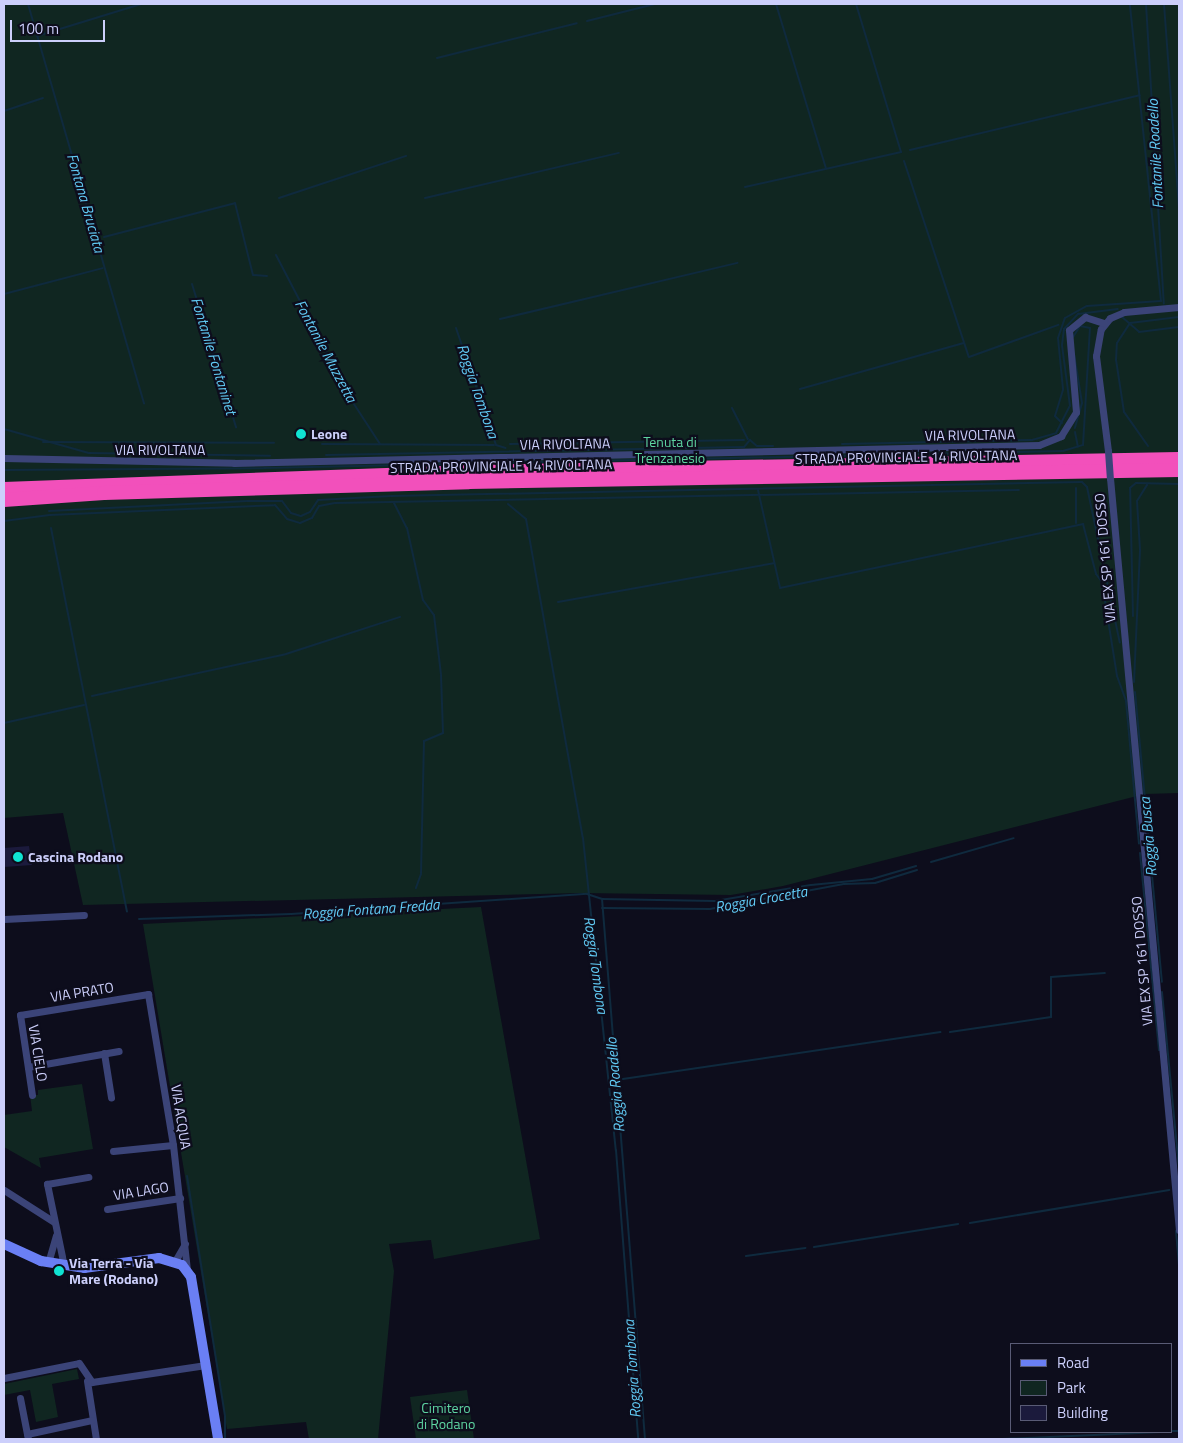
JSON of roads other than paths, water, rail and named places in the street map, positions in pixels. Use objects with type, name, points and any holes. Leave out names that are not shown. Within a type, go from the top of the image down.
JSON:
[{"type":"highway","name":"STRADA PROVINCIALE 14 RIVOLTANA","points":[[4,489],[470,472],[1179,459]]},
{"type":"highway","name":"STRADA PROVINCIALE 14 RIVOLTANA","points":[[4,500],[188,490],[1179,470]]},
{"type":"highway","points":[[4,506],[188,490]]},
{"type":"street","points":[[1104,323],[1128,311],[1179,307]]},
{"type":"street","name":"VIA RIVOLTANA","points":[[4,458],[234,463],[1036,445],[1061,436],[1076,412],[1068,330],[1085,317],[1104,323]]},
{"type":"street","name":"VIA EX SP 161 DOSSO","points":[[1104,323],[1096,351],[1108,451],[1179,1230]]},
{"type":"street","points":[[4,919],[84,915]]},
{"type":"street","name":"VIA PRATO","points":[[20,1015],[148,994]]},
{"type":"street","name":"VIA ACQUA","points":[[148,994],[173,1145],[186,1244],[187,1270]]},
{"type":"street","name":"VIA CIELO","points":[[20,1015],[32,1095]]},
{"type":"street","points":[[28,1067],[119,1051]]},
{"type":"street","points":[[104,1053],[111,1097]]},
{"type":"street","points":[[113,1151],[173,1145]]},
{"type":"street","points":[[64,1266],[56,1235],[47,1184],[88,1177]]},
{"type":"street","points":[[4,1190],[54,1222]]},
{"type":"street","name":"VIA LAGO","points":[[107,1209],[180,1198]]},
{"type":"street","points":[[48,1263],[56,1235]]},
{"type":"street","points":[[4,1244],[48,1263],[64,1266],[99,1268],[159,1258],[175,1261],[187,1270],[206,1365],[218,1439]]},
{"type":"street","points":[[175,1261],[186,1244]]},
{"type":"street","points":[[4,1378],[79,1363],[87,1381],[96,1439]]},
{"type":"street","points":[[87,1381],[206,1365]]},
{"type":"street","points":[[20,1398],[28,1436],[92,1420]]},
{"type":"waterway","name":"Fontana Bruciata","points":[[28,4],[144,403]]},
{"type":"waterway","points":[[37,36],[141,4]]},
{"type":"waterway","points":[[587,21],[655,4]]},
{"type":"waterway","points":[[776,4],[826,169]]},
{"type":"waterway","points":[[745,187],[901,152],[856,4]]},
{"type":"waterway","points":[[1062,423],[1055,416],[1063,389],[1058,338],[1065,318],[1087,306],[1161,301],[1130,4]]},
{"type":"waterway","name":"Fontanile Roadello","points":[[1146,4],[1164,303]]},
{"type":"waterway","points":[[1164,4],[1179,208]]},
{"type":"waterway","points":[[437,58],[577,23]]},
{"type":"waterway","points":[[910,150],[1140,95]]},
{"type":"waterway","points":[[4,111],[43,98]]},
{"type":"waterway","points":[[425,198],[619,153]]},
{"type":"waterway","points":[[279,198],[406,156]]},
{"type":"waterway","points":[[904,161],[969,357],[1058,325]]},
{"type":"waterway","points":[[104,237],[235,203],[253,275],[267,276]]},
{"type":"waterway","name":"Fontanile Muzzetta","points":[[276,255],[352,401],[380,444]]},
{"type":"waterway","points":[[500,319],[737,263]]},
{"type":"waterway","points":[[4,294],[103,268]]},
{"type":"waterway","name":"Fontanile Fontaninet","points":[[192,284],[236,427]]},
{"type":"waterway","points":[[842,444],[1032,440],[1056,433],[1070,406],[1062,345],[1064,329],[1078,314],[1118,309]]},
{"type":"waterway","points":[[1122,317],[1139,332],[1179,327]]},
{"type":"waterway","points":[[1148,446],[1124,412],[1116,360],[1117,343],[1130,323],[1179,317]]},
{"type":"waterway","points":[[4,470],[264,468],[1063,451],[1083,445],[1090,328],[1080,326],[1073,337]]},
{"type":"waterway","name":"Roggia Tombona","points":[[456,328],[496,445],[506,448]]},
{"type":"waterway","points":[[800,389],[964,343]]},
{"type":"waterway","points":[[1074,354],[1082,403],[1075,428]]},
{"type":"waterway","points":[[732,408],[748,439]]},
{"type":"waterway","points":[[4,429],[89,453],[270,456]]},
{"type":"waterway","points":[[1075,432],[1078,447]]},
{"type":"waterway","points":[[510,444],[744,440]]},
{"type":"waterway","points":[[326,455],[744,447],[750,440],[757,446],[773,446]]},
{"type":"waterway","points":[[43,442],[274,443]]},
{"type":"waterway","points":[[322,444],[494,445]]},
{"type":"waterway","points":[[49,511],[247,501],[282,501],[291,513],[301,516],[310,512],[318,500],[391,496],[1082,482],[1087,487],[1120,643]]},
{"type":"waterway","points":[[1133,616],[1130,488],[1136,483],[1179,484]]},
{"type":"waterway","name":"Roggia Busca","points":[[1134,682],[1140,550],[1137,501],[1147,485]]},
{"type":"waterway","points":[[1076,488],[1076,523]]},
{"type":"waterway","points":[[758,490],[780,588],[1083,524],[1096,574],[1102,582],[1117,676],[1126,701],[1139,843]]},
{"type":"waterway","points":[[4,521],[50,515],[275,505],[287,519],[300,523],[312,518],[319,506],[335,503],[1019,490]]},
{"type":"waterway","points":[[394,503],[407,528],[423,600],[434,615],[441,675],[443,733],[424,741],[421,874],[416,888]]},
{"type":"waterway","name":"Roggia Tombona","points":[[508,504],[526,519],[583,838],[616,1150],[638,1439]]},
{"type":"waterway","points":[[51,528],[127,912]]},
{"type":"waterway","points":[[558,602],[774,563]]},
{"type":"waterway","points":[[92,696],[286,654],[400,617]]},
{"type":"waterway","name":"Roggia Busca","points":[[1135,692],[1162,982]]},
{"type":"waterway","points":[[4,723],[84,705]]},
{"type":"waterway","name":"Roggia Roadello","points":[[931,862],[1014,838]]},
{"type":"waterway","points":[[1140,853],[1159,1050]]},
{"type":"waterway","name":"Roggia Roadello","points":[[645,1439],[602,899],[715,901],[811,885],[872,879],[916,866]]},
{"type":"waterway","name":"Roggia Crocetta","points":[[602,908],[710,909],[844,884],[875,883],[917,870]]},
{"type":"waterway","name":"Roggia Fontana Fredda","points":[[139,919],[291,914],[587,894],[602,899]]},
{"type":"waterway","points":[[950,1032],[1051,1017],[1051,977],[1105,973]]},
{"type":"waterway","name":"Roggia Busca","points":[[1162,992],[1179,1167]]},
{"type":"waterway","points":[[616,1080],[940,1032]]},
{"type":"waterway","points":[[187,1176],[225,1416],[225,1439]]},
{"type":"waterway","points":[[970,1223],[1169,1190]]},
{"type":"waterway","points":[[814,1247],[958,1224]]},
{"type":"waterway","points":[[1176,1231],[1179,1265]]},
{"type":"waterway","points":[[746,1256],[805,1248]]},
{"type":"waterway","points":[[1173,1431],[1179,1431]]},
{"type":"waterway","points":[[1002,1439],[1138,1433]]},
{"type":"place","name":"Leone","points":[[301,434]]},
{"type":"place","name":"Cascina Rodano","points":[[18,857]]},
{"type":"place","name":"Via Terra - Via Mare (Rodano)","points":[[59,1271]]},
{"type":"park label","name":"Tenuta di Trenzanesio","points":[[670,450]]},
{"type":"park label","name":"Cimitero di Rodano","points":[[446,1416]]}]
